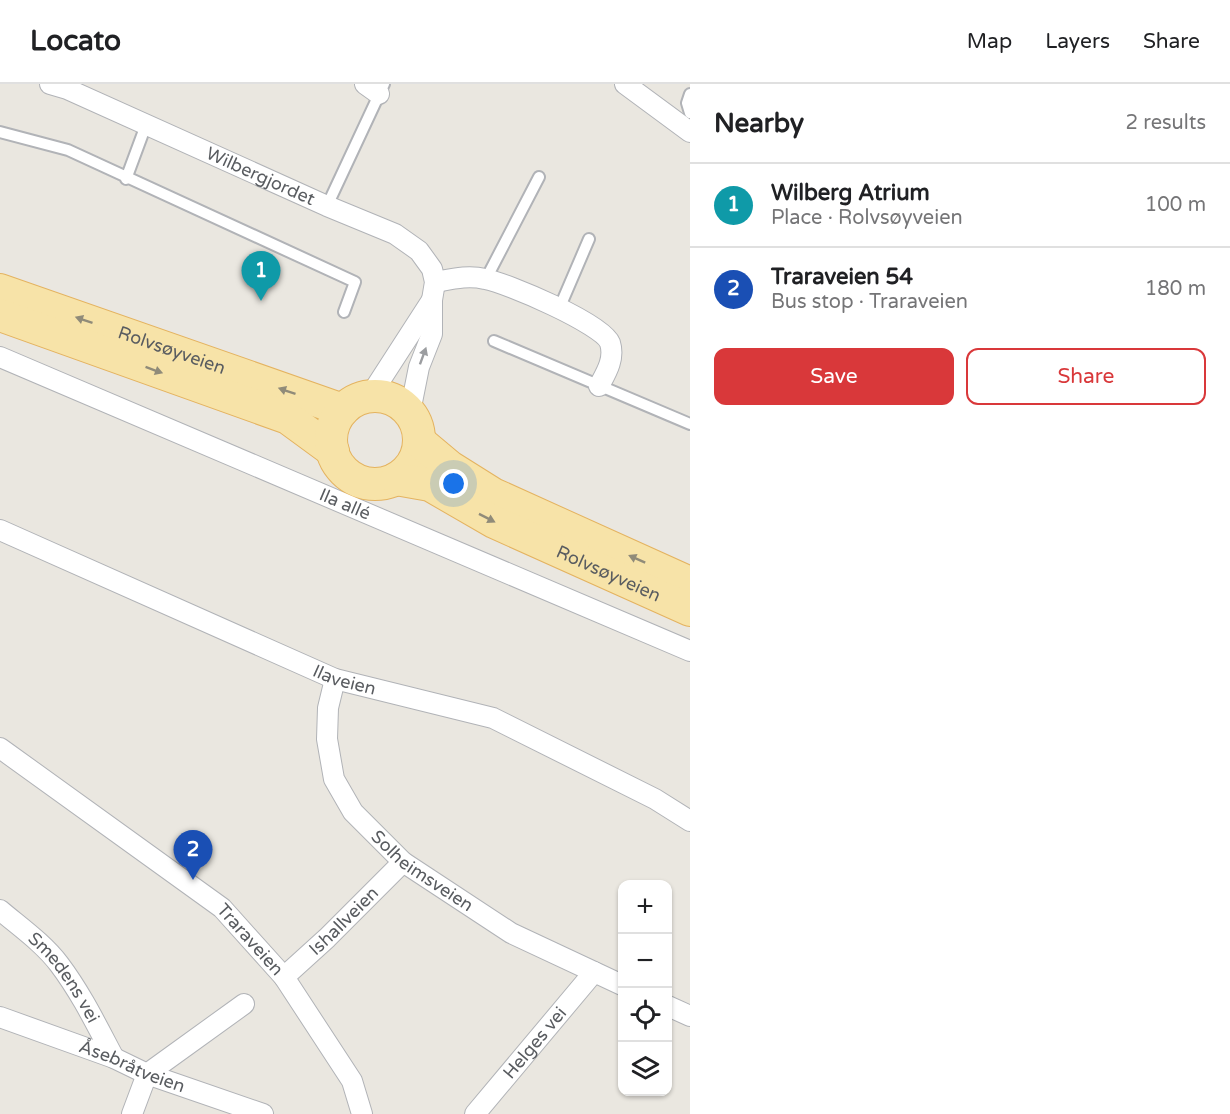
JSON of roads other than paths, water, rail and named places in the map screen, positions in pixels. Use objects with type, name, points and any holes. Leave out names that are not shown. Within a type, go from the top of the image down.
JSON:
[{"type":"main road","name":"Rolvsøyveien","points":[[0,290],[343,410]]},
{"type":"main road","name":"Rolvsøyveien","points":[[0,315],[288,418],[333,451]]},
{"type":"main road","points":[[370,396],[392,399],[410,412],[417,425],[419,441],[418,452],[413,463],[396,479],[381,484],[365,483],[351,477],[339,466],[333,451],[332,429],[343,410],[355,400],[370,396]]},
{"type":"main road","name":"Rolvsøyveien","points":[[419,441],[450,466],[493,494],[690,584]]},
{"type":"main road","name":"Rolvsøyveien","points":[[396,479],[430,485],[494,522],[690,610]]},
{"type":"street","points":[[625,84],[646,93],[690,132]]},
{"type":"street","name":"Wilbergjordet","points":[[62,86],[327,206],[395,234],[410,243],[427,260],[433,291],[432,334],[419,367],[410,412]]},
{"type":"street","points":[[370,396],[433,291],[465,277],[486,279],[559,309],[595,328],[609,342],[612,359],[599,386]]},
{"type":"street","name":"Ila allé","points":[[0,357],[690,651]]},
{"type":"street","name":"Ilaveien","points":[[0,530],[335,679],[493,718],[655,799],[690,821]]},
{"type":"street","name":"Solheimsveien","points":[[335,679],[328,708],[327,739],[334,779],[352,812],[403,862],[511,933],[618,983]]},
{"type":"street","name":"Traraveien","points":[[0,748],[222,908],[284,977],[352,1081],[362,1114]]},
{"type":"street","name":"Ishallveien","points":[[284,977],[327,938],[403,862]]},
{"type":"street","name":"Smedens vei","points":[[0,910],[33,937],[58,963],[114,1058]]},
{"type":"street","name":"Helges vei","points":[[475,1114],[594,972]]},
{"type":"street","points":[[132,1114],[147,1074],[244,1004]]},
{"type":"street","points":[[672,1008],[690,1016]]},
{"type":"street","name":"Åsebråtveien","points":[[0,1017],[114,1058],[147,1074],[263,1114]]},
{"type":"lane","points":[[327,206],[376,87]]},
{"type":"lane","points":[[690,94],[687,106],[690,113]]},
{"type":"lane","points":[[126,179],[146,125]]},
{"type":"lane","points":[[0,132],[68,150],[126,179],[356,282],[344,312]]},
{"type":"lane","points":[[486,279],[539,177]]},
{"type":"lane","points":[[559,309],[589,239]]},
{"type":"lane","points":[[494,341],[690,424]]},
{"type":"place","name":"Wilberg Atrium","points":[[261,301]]},
{"type":"place","name":"Traraveien 54","points":[[193,880]]}]
